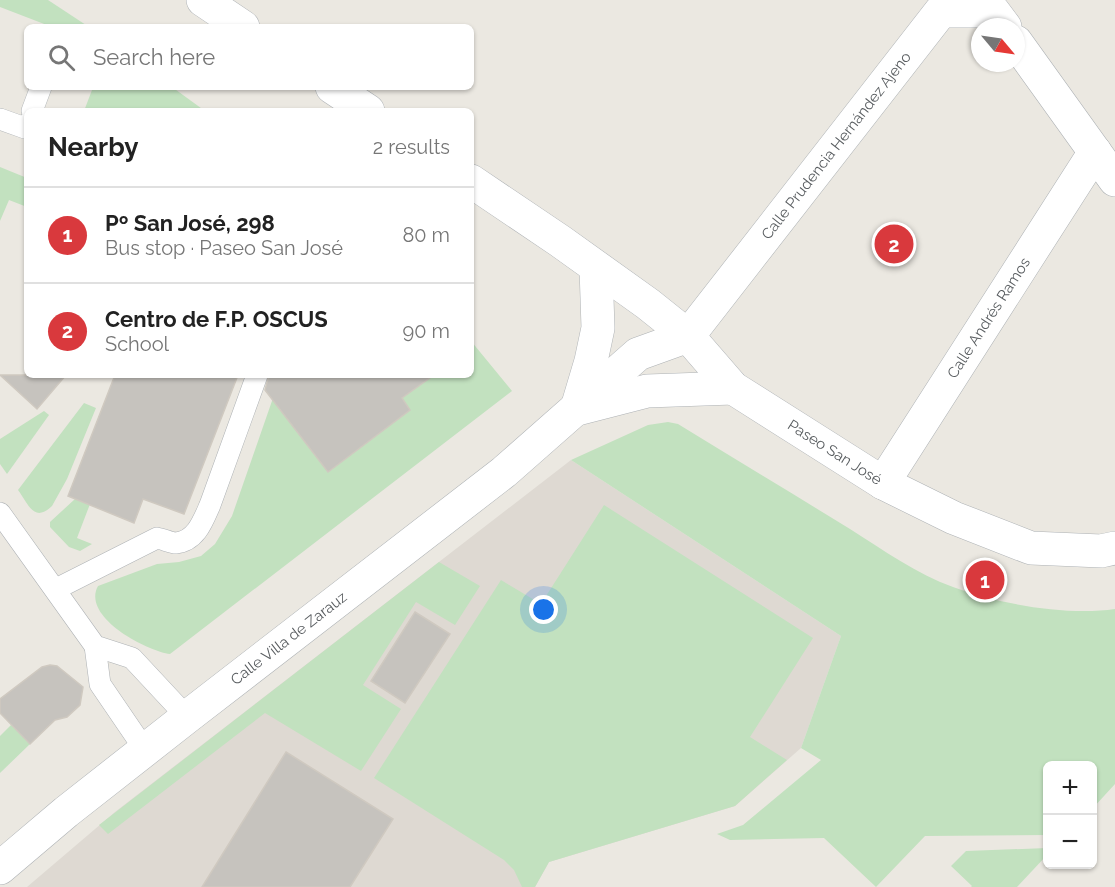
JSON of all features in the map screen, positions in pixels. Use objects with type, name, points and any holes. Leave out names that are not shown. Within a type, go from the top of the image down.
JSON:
[{"type":"street","points":[[203,0],[239,24]]},
{"type":"street","name":"Calle Prudencia Hernández Ajeno","points":[[688,336],[941,11],[993,11],[998,18]]},
{"type":"street","points":[[1025,55],[1115,180]]},
{"type":"street","points":[[336,90],[364,108]]},
{"type":"street","name":"Calle Andrés Ramos","points":[[884,483],[1095,152]]},
{"type":"street","name":"Paseo San José","points":[[474,183],[648,304],[688,336],[733,388],[884,483],[954,518],[1031,548],[1101,551],[1115,548]]},
{"type":"street","points":[[576,410],[598,328],[596,268]]},
{"type":"street","name":"Calle Villa de Zarauz","points":[[0,868],[144,750],[504,472],[638,354],[688,336]]},
{"type":"street","name":"Calle Villa de Zarauz","points":[[576,410],[647,391],[733,388]]},
{"type":"lane","points":[[33,108],[40,90]]},
{"type":"lane","points":[[0,119],[24,128]]},
{"type":"lane","points":[[56,590],[158,538],[175,543],[192,537],[201,525],[210,505],[256,378]]},
{"type":"lane","points":[[0,513],[95,645],[100,684],[144,750]]},
{"type":"lane","points":[[95,645],[132,658],[187,717]]},
{"type":"shaded area","points":[[571,460],[841,636],[801,748],[735,806],[549,862],[535,887],[27,887],[115,812]]},
{"type":"green space","points":[[0,0],[48,0],[84,24],[44,24],[0,7]]},
{"type":"green space","points":[[92,90],[176,90],[201,108],[85,108]]},
{"type":"green space","points":[[0,167],[24,177],[24,206],[9,200],[0,221]]},
{"type":"green space","points":[[474,345],[512,391],[170,654],[133,639],[107,620],[95,598],[98,586],[157,564],[179,562],[201,556],[215,544],[232,516],[280,378],[474,378]]},
{"type":"green space","points":[[84,403],[96,408],[67,479],[52,506],[41,513],[36,512],[32,510],[18,490]]},
{"type":"green space","points":[[44,411],[49,415],[7,474],[0,464],[0,439]]},
{"type":"green space","points":[[668,422],[678,424],[900,561],[940,582],[991,599],[1033,607],[1076,611],[1115,609],[1115,784],[1097,804],[1097,761],[1043,761],[1043,835],[925,836],[876,887],[824,838],[730,840],[717,834],[743,825],[821,760],[801,748],[841,636],[571,460],[648,425]]},
{"type":"green space","points":[[75,499],[90,504],[77,538],[92,544],[80,551],[69,547],[50,527],[50,522]]},
{"type":"green space","points":[[604,505],[813,638],[750,737],[787,760],[735,806],[549,862],[535,887],[522,887],[514,870],[504,860],[374,778],[501,580],[541,604]]},
{"type":"green space","points":[[439,562],[480,586],[455,625],[416,602],[363,685],[401,709],[361,771],[265,713],[108,834],[99,825]]},
{"type":"green space","points":[[11,725],[30,744],[0,773],[0,736]]},
{"type":"green space","points":[[1043,848],[1043,859],[1017,887],[971,887],[951,866],[966,851]]},
{"type":"building","points":[[0,375],[24,375],[24,378],[63,378],[37,409]]},
{"type":"building","points":[[114,378],[237,378],[184,514],[143,499],[134,523],[68,496]]},
{"type":"building","points":[[268,378],[430,378],[402,398],[410,410],[328,472],[265,390]]},
{"type":"building","points":[[415,612],[450,634],[405,703],[371,681]]},
{"type":"building","points":[[57,666],[83,687],[80,705],[67,717],[55,720],[30,744],[0,713],[0,699],[42,667]]},
{"type":"building","points":[[286,752],[393,819],[350,887],[202,887]]},
{"type":"place","name":"Centro de F.P. OSCUS","points":[[894,244]]},
{"type":"place","name":"Pº San José, 298","points":[[985,580]]}]
